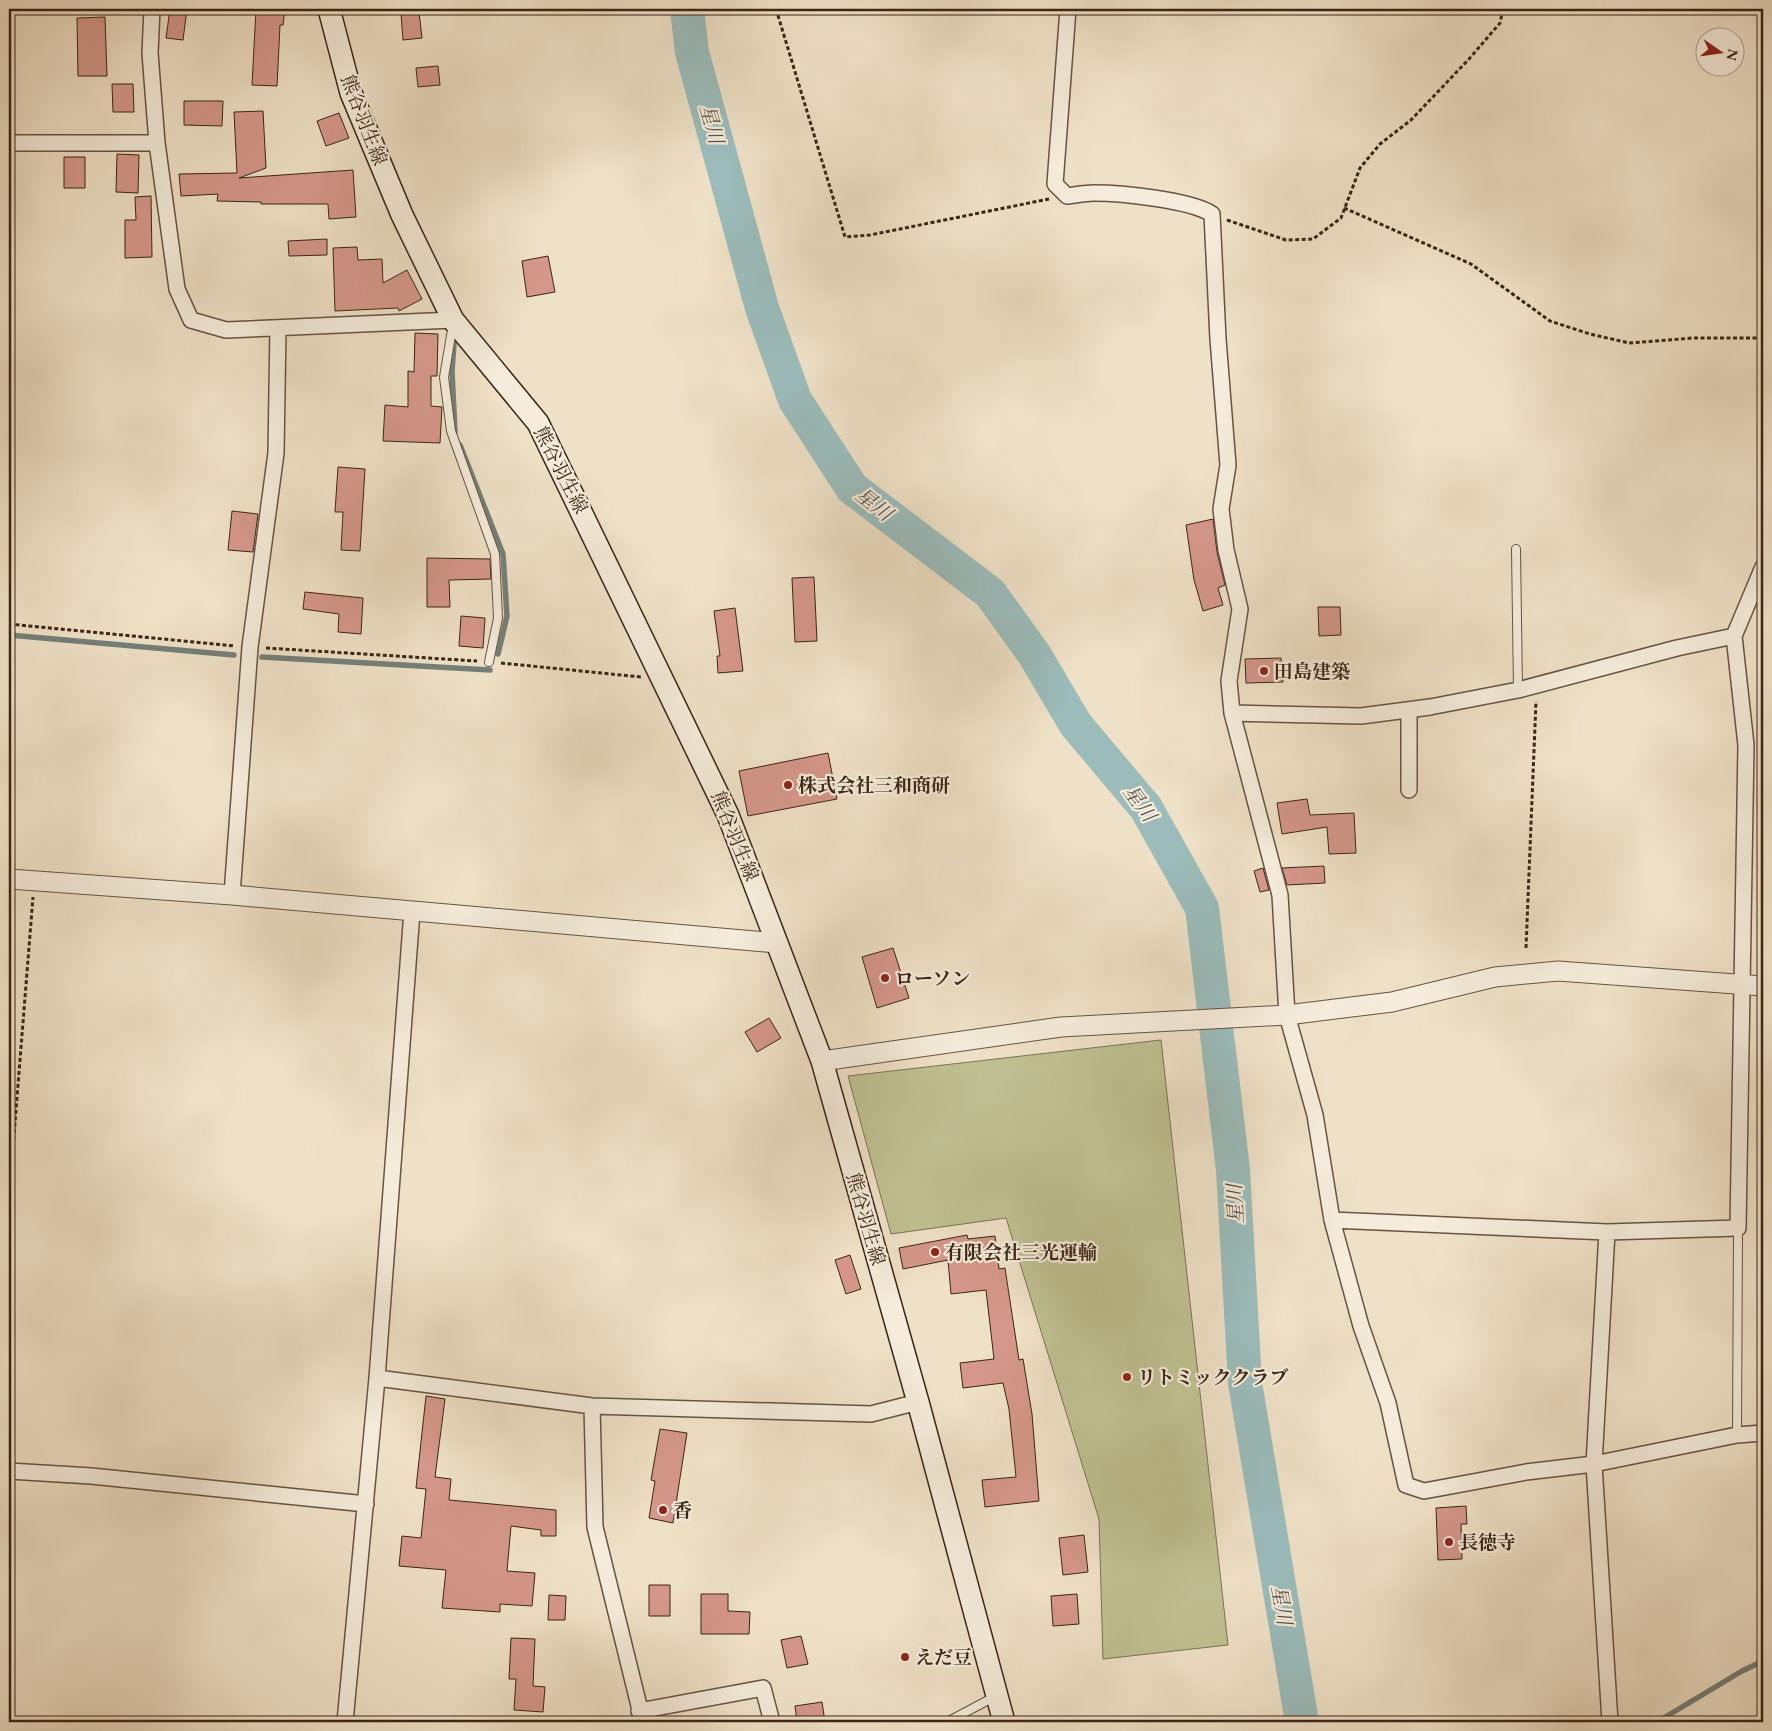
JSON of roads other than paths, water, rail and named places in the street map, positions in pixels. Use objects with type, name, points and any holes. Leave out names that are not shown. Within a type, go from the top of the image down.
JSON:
[{"type":"main road","name":"熊谷羽生線","points":[[329,9],[351,93],[402,215],[454,320],[538,423],[664,679],[728,815],[822,1061],[918,1402],[1004,1722]]},
{"type":"street","points":[[152,9],[150,53],[157,143],[177,289],[191,320],[226,330],[454,320]]},
{"type":"street","points":[[1068,9],[1055,184],[1067,196],[1093,193],[1149,198],[1203,208],[1212,214],[1218,338],[1228,465],[1221,509],[1226,550],[1240,609],[1229,681],[1232,713],[1280,895],[1287,1015],[1315,1115],[1332,1220],[1361,1326],[1388,1403],[1406,1485],[1424,1491],[1526,1472],[1594,1464],[1737,1435],[1763,1433]]},
{"type":"street","points":[[9,143],[157,143]]},
{"type":"street","points":[[232,895],[250,647],[276,453],[278,328]]},
{"type":"street","points":[[1332,1220],[1607,1232],[1738,1228],[1746,744],[1734,636],[1763,567]]},
{"type":"street","points":[[1232,713],[1361,716],[1409,710],[1518,690],[1677,648],[1734,636]]},
{"type":"street","points":[[1409,710],[1409,790]]},
{"type":"street","points":[[9,879],[232,895],[777,943]]},
{"type":"street","points":[[345,1722],[377,1378],[412,912]]},
{"type":"street","points":[[822,1061],[1061,1027],[1287,1015],[1392,1002],[1495,977],[1558,971],[1763,986]]},
{"type":"street","points":[[1607,1232],[1594,1464],[1610,1722]]},
{"type":"street","points":[[377,1378],[592,1406],[871,1414],[918,1402]]},
{"type":"street","points":[[592,1406],[595,1527],[641,1716],[763,1688],[772,1722]]},
{"type":"street","points":[[9,1470],[91,1476],[366,1504]]},
{"type":"lane","points":[[454,320],[444,377],[451,432],[495,554],[498,618],[489,662]]},
{"type":"lane","points":[[1516,549],[1518,690]]},
{"type":"lane","points":[[1737,1435],[1738,1228]]},
{"type":"lane","points":[[947,1722],[997,1696]]},
{"type":"waterway","name":"星川","points":[[687,9],[692,52],[762,308],[795,400],[852,488],[990,593],[1034,654],[1076,725],[1146,808],[1202,908],[1233,1170],[1245,1383],[1302,1722]]},
{"type":"waterway","points":[[454,344],[452,371],[455,432]]},
{"type":"waterway","points":[[460,445],[503,554],[507,616],[498,654]]},
{"type":"waterway","points":[[9,635],[234,655]]},
{"type":"waterway","points":[[262,657],[490,670]]},
{"type":"waterway","points":[[1657,1722],[1742,1671],[1763,1661]]},
{"type":"place","name":"田島建築","points":[[1264,671]]},
{"type":"place","name":"株式会社三和商研","points":[[788,785]]},
{"type":"place","name":"ローソン","points":[[885,978]]},
{"type":"place","name":"有限会社三光運輸","points":[[935,1252]]},
{"type":"place","name":"リトミッククラブ","points":[[1127,1377]]},
{"type":"place","name":"香","points":[[663,1510]]},
{"type":"place","name":"長徳寺","points":[[1449,1542]]},
{"type":"place","name":"えだ豆","points":[[905,1657]]}]
